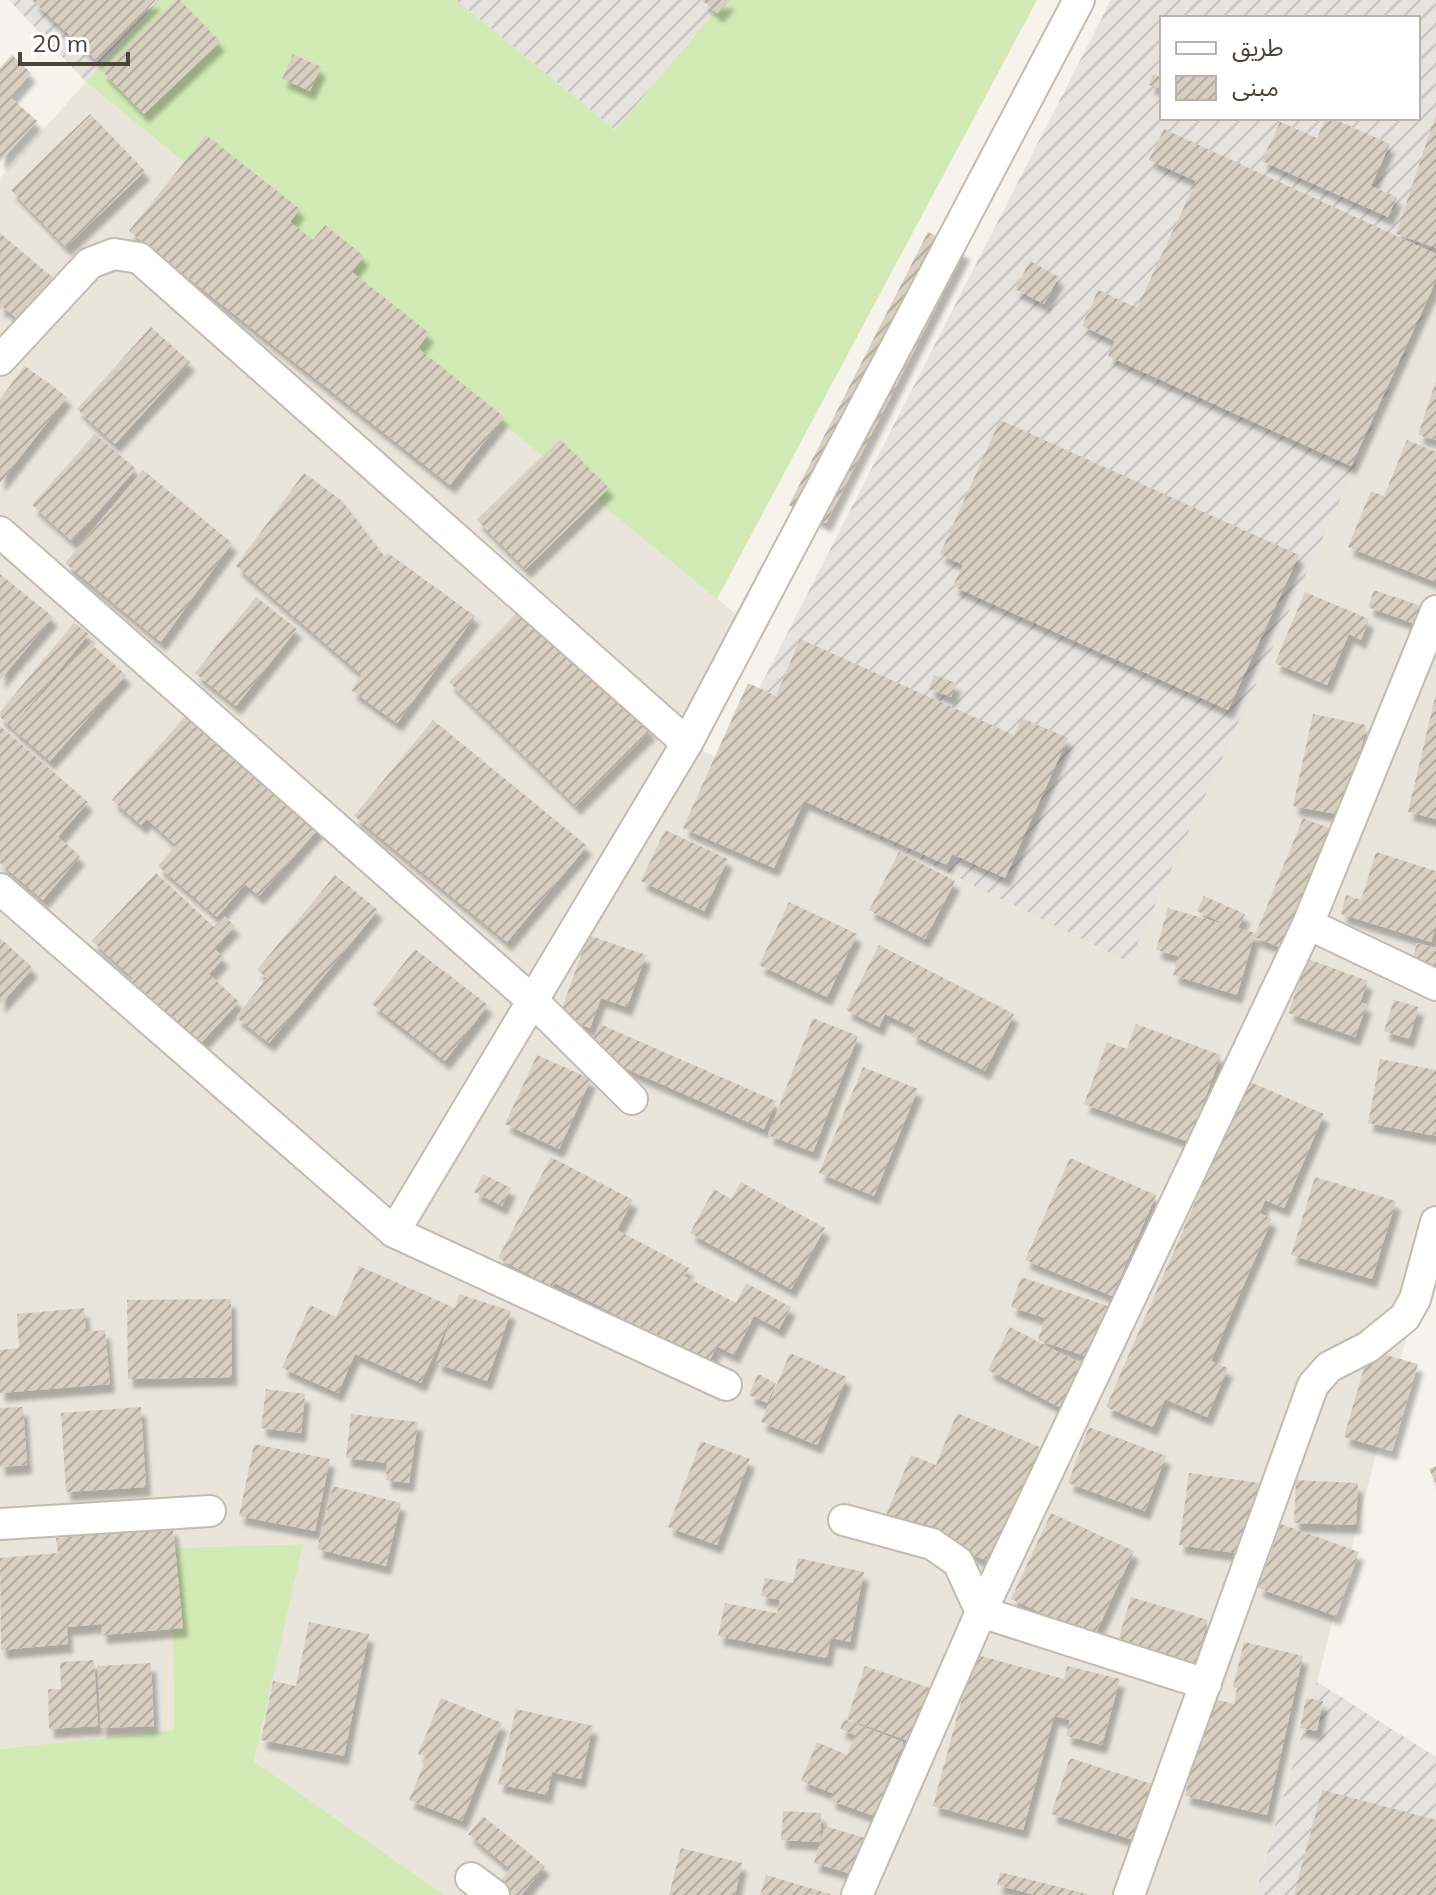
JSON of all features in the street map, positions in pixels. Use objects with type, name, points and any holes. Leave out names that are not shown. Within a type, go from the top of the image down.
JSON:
[{"type":"street","points":[[394,1232],[687,743],[1079,0]]},
{"type":"street","points":[[0,360],[90,263],[114,254],[139,258],[687,743]]},
{"type":"street","points":[[0,532],[534,1002],[632,1099]]},
{"type":"street","points":[[857,1895],[981,1612],[1308,924],[1436,611]]},
{"type":"street","points":[[0,889],[394,1232],[726,1385]]},
{"type":"street","points":[[1308,924],[1436,985]]},
{"type":"street","points":[[1129,1895],[1313,1385],[1329,1367],[1368,1347],[1405,1317],[1415,1299],[1436,1222]]},
{"type":"street","points":[[0,1524],[210,1511]]},
{"type":"street","points":[[844,1520],[932,1544],[958,1562],[981,1612],[1206,1684]]},
{"type":"shaded area","points":[[9,0],[160,0],[86,82]]},
{"type":"shaded area","points":[[456,0],[725,0],[615,130]]},
{"type":"shaded area","points":[[1111,0],[1436,0],[1436,289],[1129,962],[722,761]]},
{"type":"shaded area","points":[[86,82],[748,624],[687,743],[1129,961],[1436,289],[1436,1222],[1317,1682],[1255,1895],[444,1895],[254,1761],[302,1544],[172,1548],[174,1730],[0,1749],[0,178]]},
{"type":"shaded area","points":[[1317,1682],[1436,1757],[1436,1895],[1255,1895]]},
{"type":"green space","points":[[160,0],[456,0],[615,130],[725,0],[1037,0],[717,599],[86,82]]},
{"type":"green space","points":[[303,1544],[254,1761],[444,1895],[0,1895],[0,1749],[174,1730],[172,1548]]},
{"type":"building","points":[[32,0],[156,0],[97,61]]},
{"type":"building","points":[[176,0],[180,0],[220,42],[144,114],[102,71]]},
{"type":"building","points":[[702,0],[730,0],[718,14]]},
{"type":"building","points":[[293,54],[321,67],[310,91],[282,79]]},
{"type":"building","points":[[12,55],[31,73],[10,97],[37,121],[0,162],[0,68]]},
{"type":"building","points":[[1153,74],[1160,76],[1160,88],[1149,85]]},
{"type":"building","points":[[90,114],[145,171],[66,247],[11,190]]},
{"type":"building","points":[[1436,117],[1436,248],[1396,234]]},
{"type":"building","points":[[1325,120],[1336,120],[1390,144],[1371,186],[1397,197],[1388,217],[1262,161],[1280,122],[1317,138]]},
{"type":"building","points":[[1164,129],[1436,254],[1436,281],[1351,466],[1108,356],[1115,341],[1082,326],[1098,290],[1137,308],[1196,181],[1149,160]]},
{"type":"building","points":[[206,135],[300,209],[290,222],[313,240],[325,225],[364,256],[352,272],[429,333],[418,348],[504,417],[450,485],[129,231]]},
{"type":"building","points":[[928,232],[965,251],[826,523],[789,505]]},
{"type":"building","points":[[0,233],[58,282],[22,323],[3,307],[0,310]]},
{"type":"building","points":[[1030,261],[1059,277],[1044,304],[1015,289]]},
{"type":"building","points":[[151,327],[190,362],[115,444],[77,409]]},
{"type":"building","points":[[25,366],[67,397],[0,483],[0,399]]},
{"type":"building","points":[[1436,381],[1436,440],[1418,435]]},
{"type":"building","points":[[1000,420],[1299,555],[1228,710],[953,586],[963,565],[940,554]]},
{"type":"building","points":[[95,434],[136,469],[72,541],[32,505]]},
{"type":"building","points":[[560,439],[609,488],[526,569],[477,520]]},
{"type":"building","points":[[1407,440],[1436,452],[1436,582],[1348,547],[1371,491],[1384,496]]},
{"type":"building","points":[[143,470],[232,543],[161,642],[65,563]]},
{"type":"building","points":[[304,473],[342,501],[384,556],[388,553],[475,616],[397,723],[351,690],[362,675],[236,566]]},
{"type":"building","points":[[0,574],[53,617],[0,680]]},
{"type":"building","points":[[1374,590],[1421,606],[1415,624],[1368,607]]},
{"type":"building","points":[[1305,592],[1369,619],[1361,640],[1349,634],[1327,685],[1275,663]]},
{"type":"building","points":[[256,597],[297,629],[236,706],[195,673]]},
{"type":"building","points":[[521,609],[651,730],[576,806],[449,682]]},
{"type":"building","points":[[74,623],[89,634],[12,727],[0,717],[0,712]]},
{"type":"building","points":[[800,639],[1014,735],[1022,718],[1068,738],[1005,878],[952,854],[947,865],[804,801],[774,868],[683,828],[748,683],[776,696]]},
{"type":"building","points":[[89,642],[126,675],[50,761],[12,728]]},
{"type":"building","points":[[934,675],[956,683],[951,697],[929,689]]},
{"type":"building","points":[[1436,697],[1436,819],[1408,812]]},
{"type":"building","points":[[188,713],[320,827],[259,896],[245,884],[217,917],[158,866],[176,845],[147,819],[141,825],[112,800]]},
{"type":"building","points":[[1313,714],[1366,725],[1347,816],[1293,806]]},
{"type":"building","points":[[433,720],[587,846],[507,942],[354,816]]},
{"type":"building","points":[[0,726],[88,802],[58,837],[80,856],[43,900],[0,863]]},
{"type":"building","points":[[1303,818],[1337,831],[1289,951],[1254,937],[1237,995],[1173,975],[1178,956],[1156,950],[1168,908],[1227,925],[1197,911],[1204,896],[1245,914],[1238,928],[1256,933]]},
{"type":"building","points":[[665,830],[728,859],[704,911],[641,881]]},
{"type":"building","points":[[899,852],[955,881],[925,939],[869,910]]},
{"type":"building","points":[[1376,852],[1436,871],[1436,926],[1431,942],[1341,914],[1346,895],[1361,900]]},
{"type":"building","points":[[156,873],[214,927],[224,916],[235,926],[214,948],[224,958],[209,974],[239,1002],[198,1046],[130,982],[133,978],[92,941]]},
{"type":"building","points":[[335,875],[378,910],[269,1043],[236,1017],[267,978],[257,970]]},
{"type":"building","points":[[789,902],[857,934],[827,997],[759,965]]},
{"type":"building","points":[[588,935],[646,955],[627,1007],[601,998],[590,1028],[559,1017]]},
{"type":"building","points":[[0,938],[33,968],[0,1005]]},
{"type":"building","points":[[1417,943],[1436,948],[1436,978],[1410,971]]},
{"type":"building","points":[[879,945],[1014,1014],[985,1071],[911,1034],[914,1028],[885,1014],[879,1027],[846,1010]]},
{"type":"building","points":[[415,949],[488,1005],[445,1061],[372,1004]]},
{"type":"building","points":[[1308,959],[1368,981],[1360,1002],[1367,1004],[1355,1037],[1288,1013]]},
{"type":"building","points":[[1394,1000],[1419,1007],[1409,1039],[1384,1031]]},
{"type":"building","points":[[813,1018],[858,1036],[813,1152],[768,1135]]},
{"type":"building","points":[[600,1024],[776,1101],[764,1129],[588,1052]]},
{"type":"building","points":[[1136,1024],[1221,1055],[1189,1142],[1084,1104],[1107,1042],[1127,1049]]},
{"type":"building","points":[[537,1055],[591,1079],[559,1149],[505,1124]]},
{"type":"building","points":[[1380,1059],[1436,1070],[1436,1136],[1368,1123]]},
{"type":"building","points":[[863,1067],[918,1089],[874,1196],[819,1173]]},
{"type":"building","points":[[1248,1081],[1324,1114],[1284,1208],[1265,1200],[1260,1213],[1272,1219],[1211,1361],[1228,1368],[1207,1417],[1165,1399],[1153,1427],[1106,1407]]},
{"type":"building","points":[[551,1157],[633,1200],[617,1230],[689,1268],[684,1276],[736,1303],[746,1283],[791,1307],[779,1329],[754,1316],[734,1355],[717,1346],[708,1363],[555,1283],[552,1287],[498,1258]]},
{"type":"building","points":[[1070,1158],[1156,1195],[1112,1296],[1025,1260]]},
{"type":"building","points":[[483,1174],[511,1188],[502,1206],[474,1192]]},
{"type":"building","points":[[1315,1177],[1396,1201],[1372,1279],[1291,1255]]},
{"type":"building","points":[[741,1182],[825,1228],[791,1289],[690,1233],[714,1189],[731,1199]]},
{"type":"building","points":[[359,1266],[455,1308],[459,1294],[511,1311],[487,1381],[436,1363],[453,1313],[421,1383],[355,1354],[338,1393],[282,1368],[310,1305],[336,1317]]},
{"type":"building","points":[[1021,1277],[1108,1306],[1091,1358],[1038,1340],[1045,1318],[1011,1307]]},
{"type":"building","points":[[231,1299],[232,1377],[128,1379],[127,1300]]},
{"type":"building","points":[[84,1308],[86,1332],[105,1330],[110,1384],[0,1393],[0,1350],[19,1348],[17,1314]]},
{"type":"building","points":[[1010,1327],[1081,1364],[1059,1407],[988,1370]]},
{"type":"building","points":[[1369,1350],[1418,1364],[1392,1451],[1344,1437]]},
{"type":"building","points":[[790,1353],[847,1377],[817,1445],[761,1422]]},
{"type":"building","points":[[758,1374],[776,1383],[767,1403],[749,1395]]},
{"type":"building","points":[[266,1389],[305,1394],[301,1433],[261,1428]]},
{"type":"building","points":[[23,1407],[27,1465],[0,1467],[0,1408]]},
{"type":"building","points":[[141,1407],[146,1487],[66,1492],[61,1413]]},
{"type":"building","points":[[957,1413],[1040,1447],[993,1563],[884,1520],[911,1455],[936,1465]]},
{"type":"building","points":[[351,1414],[418,1422],[409,1483],[386,1480],[387,1463],[346,1458]]},
{"type":"building","points":[[1089,1427],[1166,1456],[1145,1511],[1068,1483]]},
{"type":"building","points":[[701,1441],[750,1459],[717,1545],[668,1527]]},
{"type":"building","points":[[254,1444],[330,1459],[315,1531],[239,1516]]},
{"type":"building","points":[[1436,1466],[1436,1484],[1429,1469]]},
{"type":"building","points":[[1189,1473],[1260,1483],[1249,1555],[1179,1545]]},
{"type":"building","points":[[1296,1480],[1358,1483],[1356,1525],[1294,1523]]},
{"type":"building","points":[[333,1486],[401,1503],[386,1566],[317,1549]]},
{"type":"building","points":[[1051,1513],[1134,1551],[1094,1637],[1011,1599]]},
{"type":"building","points":[[1281,1524],[1359,1552],[1336,1616],[1258,1588]]},
{"type":"building","points":[[173,1527],[183,1628],[102,1635],[101,1624],[67,1627],[68,1644],[1,1650],[0,1558],[58,1553],[56,1538]]},
{"type":"building","points":[[798,1558],[864,1572],[850,1642],[831,1638],[827,1658],[718,1636],[725,1603],[777,1613],[780,1600],[761,1596],[765,1578],[793,1583]]},
{"type":"building","points":[[1131,1597],[1208,1620],[1192,1674],[1115,1651]]},
{"type":"building","points":[[309,1622],[369,1634],[344,1756],[261,1740],[273,1681],[296,1686]]},
{"type":"building","points":[[1244,1642],[1303,1656],[1267,1815],[1185,1796],[1207,1697],[1234,1704],[1237,1688],[1233,1687]]},
{"type":"building","points":[[974,1654],[1064,1679],[1067,1666],[1120,1679],[1102,1745],[1066,1736],[1070,1720],[1054,1716],[1023,1830],[933,1806]]},
{"type":"building","points":[[94,1660],[98,1726],[49,1729],[48,1689],[61,1689],[60,1662]]},
{"type":"building","points":[[151,1663],[154,1726],[101,1728],[98,1666]]},
{"type":"building","points":[[865,1666],[939,1691],[920,1745],[847,1719]]},
{"type":"building","points":[[441,1698],[502,1723],[462,1821],[409,1800],[427,1757],[418,1754]]},
{"type":"building","points":[[1306,1698],[1323,1701],[1317,1731],[1300,1728]]},
{"type":"building","points":[[516,1709],[593,1726],[581,1779],[552,1772],[547,1795],[498,1784]]},
{"type":"building","points":[[844,1719],[903,1742],[874,1816],[830,1800],[837,1783],[832,1793],[801,1781],[817,1742],[847,1755],[855,1735],[840,1729]]},
{"type":"building","points":[[1070,1758],[1155,1785],[1137,1841],[1051,1814]]},
{"type":"building","points":[[1322,1790],[1436,1820],[1436,1895],[1294,1895]]},
{"type":"building","points":[[783,1811],[821,1813],[820,1842],[781,1840]]},
{"type":"building","points":[[483,1816],[545,1866],[521,1895],[503,1895],[494,1888],[510,1869],[468,1834]]},
{"type":"building","points":[[825,1826],[872,1840],[862,1877],[814,1863]]},
{"type":"building","points":[[681,1848],[742,1863],[735,1895],[669,1895]]},
{"type":"building","points":[[1000,1872],[1087,1895],[1035,1895],[997,1885]]},
{"type":"building","points":[[766,1875],[830,1894],[830,1895],[760,1895]]}]
